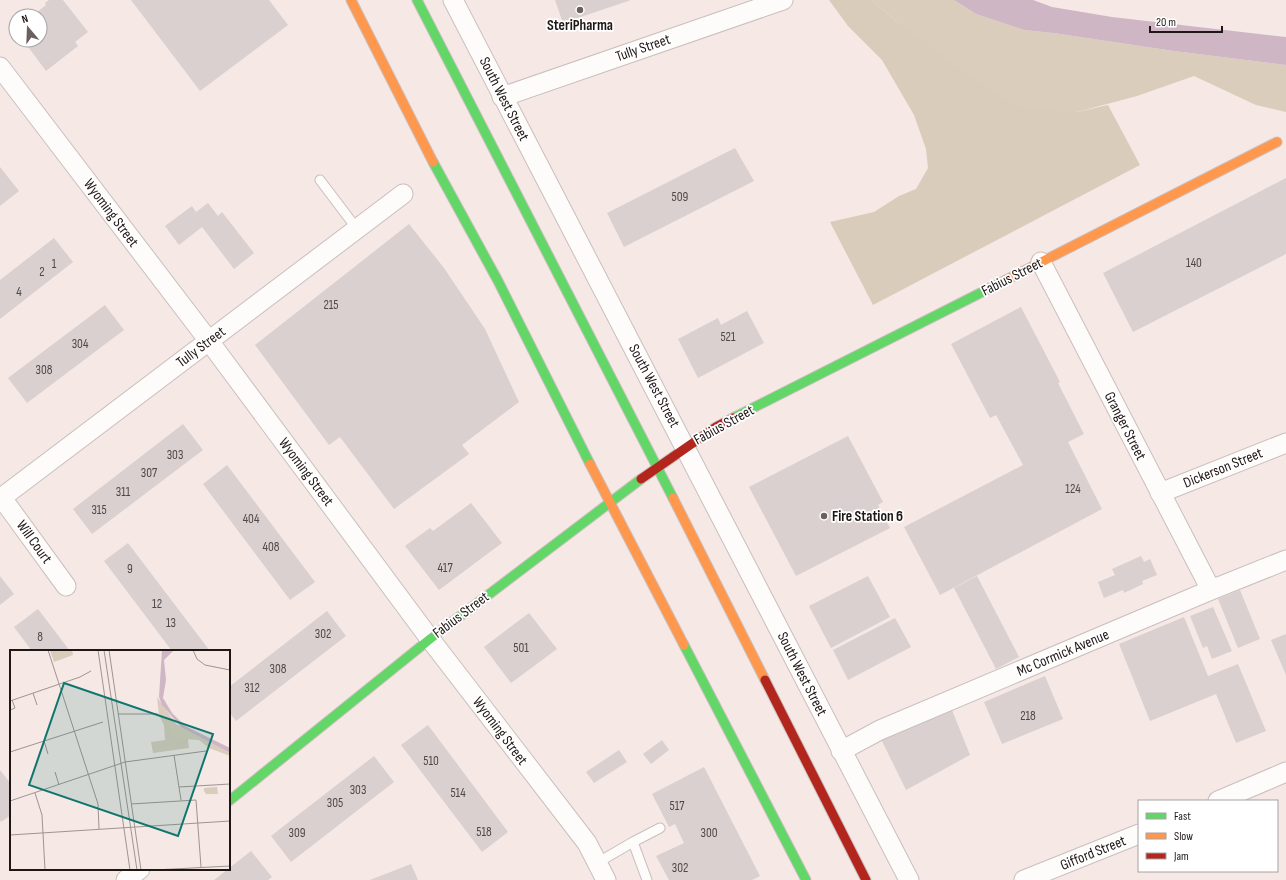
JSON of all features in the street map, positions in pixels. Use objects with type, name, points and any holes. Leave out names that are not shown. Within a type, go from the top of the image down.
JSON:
[{"type":"main road","points":[[351,0],[436,166],[498,281],[609,502],[806,880]]},
{"type":"main road","points":[[417,0],[657,467],[866,880]]},
{"type":"main road","name":"Fabius Street","points":[[230,797],[430,639],[609,502],[685,447],[716,428],[1277,142]]},
{"type":"street","name":"South West Street","points":[[453,0],[908,880]]},
{"type":"street","name":"Tully Street","points":[[502,97],[783,0]]},
{"type":"street","name":"Wyoming Street","points":[[0,67],[209,341],[430,639],[586,843],[606,880]]},
{"type":"street","name":"Tully Street","points":[[1,499],[403,194]]},
{"type":"street","name":"Granger Street","points":[[1041,262],[1211,590]]},
{"type":"street","name":"Dickerson Street","points":[[1160,493],[1286,443]]},
{"type":"street","name":"Will Court","points":[[1,499],[66,586]]},
{"type":"street","name":"Mc Cormick Avenue","points":[[841,751],[880,730],[1211,590],[1286,560]]},
{"type":"street","points":[[1220,800],[1286,772]]},
{"type":"street","name":"Gifford Street","points":[[1024,880],[1138,834]]},
{"type":"street","points":[[126,880],[139,870]]},
{"type":"lane","points":[[320,180],[357,229]]},
{"type":"lane","points":[[597,863],[632,842],[660,828]]},
{"type":"lane","points":[[632,842],[647,880]]},
{"type":"shaded area","points":[[829,0],[871,0],[899,23],[1077,112],[1108,105],[1140,165],[873,305],[830,222],[874,212],[899,196],[916,189],[928,168],[926,149],[914,115],[882,60],[848,26]]},
{"type":"shaded area","points":[[871,0],[954,0],[976,14],[1024,30],[1286,65],[1286,112],[1256,105],[1194,76],[1137,96],[1077,112],[1015,105],[964,72]]},
{"type":"shaded area","points":[[954,0],[1033,0],[1052,7],[1112,17],[1286,37],[1286,65],[1024,30],[976,14]]},
{"type":"building","points":[[49,0],[63,0],[88,32],[75,42],[78,46],[46,71],[29,48],[48,48],[48,8],[42,8],[46,5],[45,3]]},
{"type":"building","points":[[131,0],[269,0],[288,25],[200,91]]},
{"type":"building","name":"SteriPharma","points":[[555,0],[631,0],[563,23]]},
{"type":"building","points":[[735,148],[754,181],[624,247],[607,213]]},
{"type":"building","points":[[0,167],[19,191],[0,206]]},
{"type":"building","points":[[1286,178],[1286,254],[1133,332],[1103,273]]},
{"type":"building","points":[[208,203],[218,216],[222,212],[254,253],[234,269],[202,227],[179,245],[165,226],[192,206],[196,212]]},
{"type":"building","points":[[409,224],[444,268],[485,329],[519,402],[462,445],[469,454],[394,509],[340,437],[329,445],[255,345]]},
{"type":"building","points":[[54,238],[73,262],[0,319],[0,280]]},
{"type":"building","points":[[105,305],[124,330],[27,403],[8,378]]},
{"type":"building","points":[[1021,307],[1060,382],[1058,383],[1084,434],[1068,442],[1102,509],[940,595],[904,527],[1023,465],[996,415],[990,418],[951,344]]},
{"type":"building","points":[[747,311],[764,343],[698,378],[678,339],[718,318],[721,325]]},
{"type":"building","points":[[183,424],[203,450],[92,534],[73,509]]},
{"type":"building","name":"Fire Station 6","points":[[848,436],[883,502],[878,505],[890,528],[796,576],[749,487]]},
{"type":"building","points":[[227,465],[315,582],[290,600],[203,484]]},
{"type":"building","points":[[471,503],[502,543],[439,590],[405,546],[430,528],[433,531]]},
{"type":"building","points":[[128,543],[209,650],[171,650],[104,561]]},
{"type":"building","points":[[1141,556],[1144,562],[1150,559],[1157,575],[1142,581],[1143,584],[1124,593],[1123,590],[1104,598],[1098,582],[1115,575],[1112,569]]},
{"type":"building","points":[[0,576],[14,594],[0,605]]},
{"type":"building","points":[[868,576],[890,617],[831,648],[809,606]]},
{"type":"building","points":[[977,576],[1019,657],[996,669],[954,588]]},
{"type":"building","points":[[1240,590],[1260,639],[1238,648],[1218,599]]},
{"type":"building","points":[[1213,607],[1232,651],[1212,659],[1207,646],[1203,648],[1190,616]]},
{"type":"building","points":[[38,609],[69,650],[31,650],[14,627]]},
{"type":"building","points":[[327,611],[346,636],[236,721],[230,713],[230,686]]},
{"type":"building","points":[[529,613],[557,649],[511,683],[484,647]]},
{"type":"building","points":[[1184,617],[1208,676],[1238,664],[1266,731],[1236,743],[1216,694],[1150,721],[1119,644]]},
{"type":"building","points":[[895,618],[911,647],[848,680],[833,650]]},
{"type":"building","points":[[1286,634],[1286,675],[1271,640]]},
{"type":"building","points":[[1045,676],[1063,719],[1002,744],[984,702]]},
{"type":"building","points":[[952,710],[970,755],[906,790],[881,739]]},
{"type":"building","points":[[428,725],[508,832],[482,852],[401,745]]},
{"type":"building","points":[[662,740],[669,750],[651,764],[643,754]]},
{"type":"building","points":[[619,750],[627,762],[594,783],[586,772]]},
{"type":"building","points":[[374,756],[394,782],[291,862],[271,836]]},
{"type":"building","points":[[704,767],[760,876],[752,880],[669,880],[656,856],[684,843],[675,824],[669,827],[652,794]]},
{"type":"building","points":[[0,770],[10,783],[10,816],[1,822]]},
{"type":"building","points":[[251,851],[272,877],[268,880],[214,880],[227,870],[230,870],[230,867]]},
{"type":"building","points":[[411,864],[418,880],[370,880]]},
{"type":"traffic: fast","points":[[417,0],[673,498]]},
{"type":"traffic: fast","points":[[433,162],[498,281],[590,464]]},
{"type":"traffic: fast","points":[[733,418],[1006,280]]},
{"type":"traffic: fast","points":[[230,800],[430,639],[641,479]]},
{"type":"traffic: fast","points":[[684,645],[806,880]]},
{"type":"traffic: slow","points":[[351,0],[433,162]]},
{"type":"traffic: slow","points":[[1006,280],[1277,142]]},
{"type":"traffic: slow","points":[[590,464],[684,645]]},
{"type":"traffic: slow","points":[[673,498],[765,680]]},
{"type":"traffic: jam","points":[[641,479],[716,427],[733,418]]},
{"type":"traffic: jam","points":[[765,680],[866,880]]},
{"type":"place","name":"SteriPharma","points":[[580,10]]},
{"type":"place","name":"Fire Station 6","points":[[824,516]]}]
